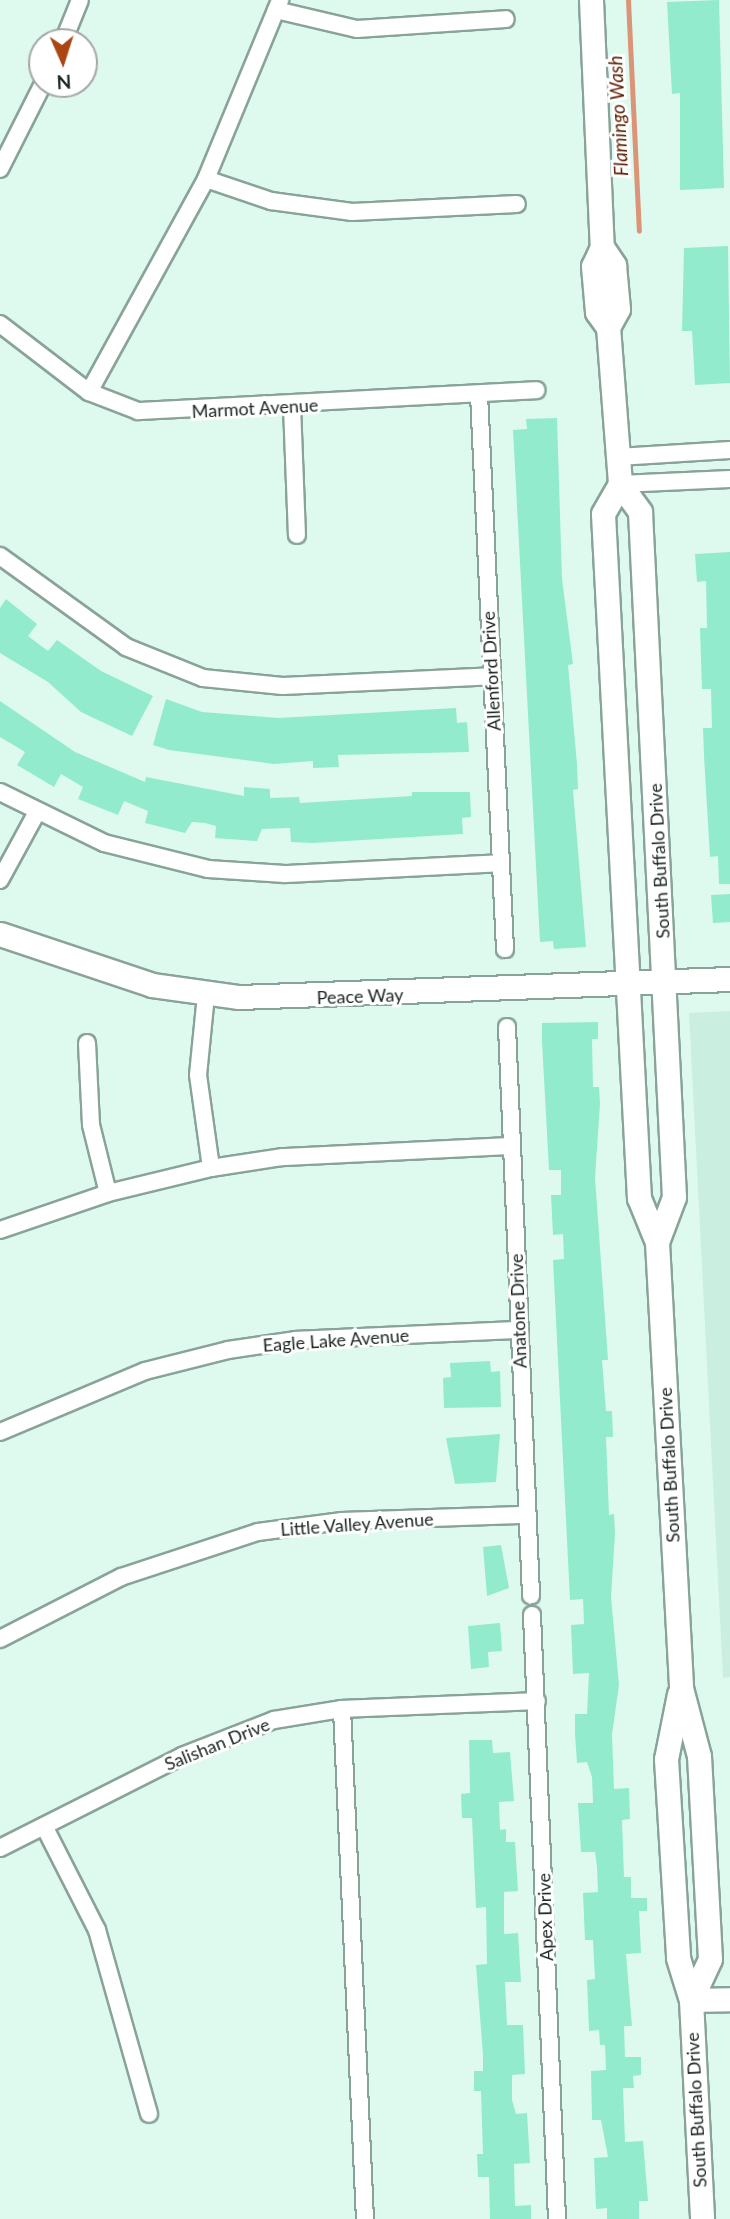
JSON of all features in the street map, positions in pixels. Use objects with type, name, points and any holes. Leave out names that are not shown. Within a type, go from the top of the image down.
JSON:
[{"type":"main road","points":[[591,0],[602,247],[614,265],[618,309],[608,327],[620,484]]},
{"type":"main road","name":"South Buffalo Drive","points":[[657,1242],[674,1197],[666,981],[640,512],[620,484],[603,514],[630,983],[639,1198],[657,1242],[681,1689],[699,1756],[710,1959],[691,2000]]},
{"type":"main road","name":"Peace Way","points":[[0,934],[104,972],[206,995],[282,999],[730,979]]},
{"type":"main road","name":"South Buffalo Drive","points":[[681,1689],[666,1759],[678,1958],[691,2000],[702,2219]]},
{"type":"main road","points":[[691,2000],[730,1999]]},
{"type":"street","points":[[69,28],[80,0]]},
{"type":"street","points":[[89,392],[205,179],[278,5],[357,29],[506,19]]},
{"type":"street","points":[[0,169],[36,98]]},
{"type":"street","points":[[205,179],[271,201],[352,212],[517,204]]},
{"type":"street","name":"Marmot Avenue","points":[[0,324],[89,392],[154,412],[536,390]]},
{"type":"street","name":"Allenford Drive","points":[[479,394],[505,948]]},
{"type":"street","points":[[292,406],[298,535]]},
{"type":"street","points":[[618,457],[730,450]]},
{"type":"street","points":[[620,484],[730,479]]},
{"type":"street","points":[[0,556],[126,648],[203,678],[283,686],[492,676]]},
{"type":"street","points":[[0,792],[36,814],[142,855],[234,872],[501,863]]},
{"type":"street","points":[[0,880],[36,814]]},
{"type":"street","points":[[206,995],[198,1075],[211,1168]]},
{"type":"street","name":"Anatone Drive","points":[[507,1027],[531,1595]]},
{"type":"street","points":[[87,1042],[92,1125],[108,1193]]},
{"type":"street","points":[[0,1230],[108,1193],[211,1168],[284,1157],[512,1146]]},
{"type":"street","name":"Eagle Lake Avenue","points":[[0,1432],[145,1371],[228,1350],[296,1340],[519,1331]]},
{"type":"street","name":"Little Valley Avenue","points":[[0,1639],[121,1577],[258,1532],[342,1521],[527,1515]]},
{"type":"street","name":"Apex Drive","points":[[533,1615],[557,2219]]},
{"type":"street","name":"Salishan Drive","points":[[0,1848],[242,1730],[342,1709],[537,1701]]},
{"type":"street","points":[[342,1709],[365,2219]]},
{"type":"street","points":[[44,1826],[97,1930],[149,2114]]},
{"type":"shaded area","points":[[730,1011],[730,1677],[723,1678],[689,1013]]},
{"type":"building","points":[[719,0],[724,188],[680,190],[680,93],[672,94],[667,2]]},
{"type":"building","points":[[728,246],[730,383],[695,385],[692,331],[682,331],[684,248]]},
{"type":"building","points":[[557,418],[562,579],[573,664],[568,665],[578,789],[573,790],[586,947],[554,949],[553,941],[540,942],[513,430],[527,429],[526,419]]},
{"type":"building","points":[[730,552],[730,884],[719,884],[718,856],[710,857],[704,756],[703,728],[712,728],[711,689],[702,689],[700,628],[707,628],[706,581],[697,582],[695,554]]},
{"type":"building","points":[[6,599],[37,624],[28,636],[48,651],[57,640],[101,671],[153,696],[132,736],[81,712],[48,682],[0,653],[0,608]]},
{"type":"building","points":[[166,699],[202,712],[278,718],[456,708],[457,723],[467,722],[469,752],[338,755],[339,767],[313,768],[313,761],[274,764],[169,750],[153,745]]},
{"type":"building","points":[[0,701],[75,752],[145,782],[146,777],[244,796],[244,787],[270,789],[270,798],[299,797],[300,803],[412,796],[412,792],[470,792],[471,817],[462,818],[463,834],[313,843],[291,842],[290,828],[262,829],[257,841],[215,838],[216,826],[205,823],[192,822],[185,833],[145,823],[148,811],[124,801],[118,815],[78,799],[83,787],[61,774],[54,787],[17,765],[25,752],[0,737]]},
{"type":"building","points":[[730,894],[730,922],[713,923],[711,895]]},
{"type":"building","points":[[598,1022],[598,1039],[592,1039],[593,1087],[599,1087],[600,1104],[595,1178],[608,1360],[602,1360],[606,1411],[612,1411],[613,1437],[606,1437],[609,1515],[614,1514],[615,1533],[611,1597],[619,1685],[612,1734],[614,1789],[629,1788],[630,1819],[622,1820],[624,1877],[631,1877],[631,1898],[647,1898],[647,1911],[639,1911],[641,1953],[626,1954],[632,2026],[624,2026],[625,2057],[641,2057],[641,2075],[633,2076],[634,2088],[623,2088],[625,2142],[643,2141],[648,2201],[639,2201],[639,2219],[607,2219],[607,2208],[596,2209],[594,2158],[608,2157],[601,2120],[592,2120],[591,2071],[606,2070],[605,2045],[600,2045],[599,2030],[589,2031],[587,1980],[595,1979],[593,1940],[585,1940],[583,1893],[598,1892],[597,1867],[595,1852],[581,1852],[578,1803],[593,1803],[592,1777],[587,1762],[577,1763],[575,1734],[575,1714],[587,1714],[589,1673],[573,1674],[571,1625],[584,1624],[583,1599],[570,1600],[553,1260],[564,1259],[563,1234],[553,1235],[551,1195],[561,1195],[561,1170],[549,1170],[542,1042],[542,1023]]},
{"type":"building","points":[[490,1361],[491,1372],[500,1371],[501,1407],[444,1408],[443,1378],[451,1377],[450,1363]]},
{"type":"building","points":[[500,1434],[496,1482],[455,1484],[446,1438]]},
{"type":"building","points":[[501,1545],[509,1588],[487,1596],[483,1547]]},
{"type":"building","points":[[500,1623],[502,1651],[488,1652],[489,1667],[471,1669],[468,1626]]},
{"type":"building","points":[[469,1740],[492,1740],[493,1753],[510,1752],[514,1801],[499,1802],[500,1830],[506,1829],[506,1842],[515,1842],[518,1891],[504,1892],[504,1934],[518,1933],[521,1982],[505,1982],[507,2025],[523,2025],[525,2074],[512,2075],[512,2100],[516,2114],[527,2113],[530,2163],[514,2164],[515,2206],[531,2205],[531,2219],[490,2219],[489,2177],[478,2177],[477,2154],[483,2154],[481,2091],[474,2091],[474,2071],[483,2071],[483,2055],[476,1965],[487,1964],[486,1907],[476,1908],[472,1818],[462,1818],[461,1794],[470,1793]]},
{"type":"waterway","name":"Flamingo Wash","points":[[628,0],[639,231]]}]
